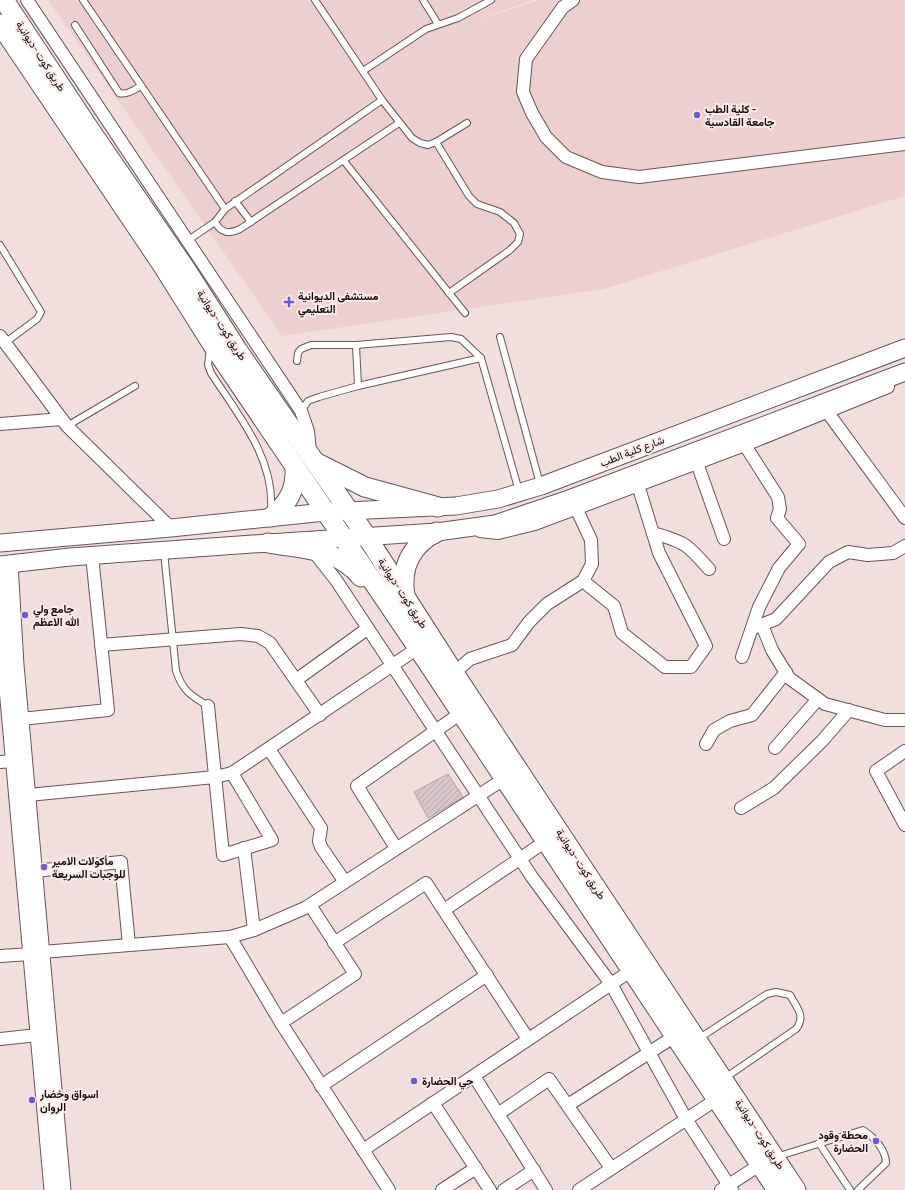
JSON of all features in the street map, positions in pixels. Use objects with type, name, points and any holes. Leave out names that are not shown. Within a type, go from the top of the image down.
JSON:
[{"type":"main road","name":"طريق كوت -ديوانية","points":[[4,0],[90,130],[187,271],[238,351],[349,510],[454,673],[723,1079],[768,1161],[778,1190]]},
{"type":"main road","name":"طريق كوت -ديوانية","points":[[0,24],[161,263],[212,344],[295,468],[380,591],[717,1099],[768,1161],[796,1190]]},
{"type":"main road","name":"شارع كلية الطب","points":[[0,543],[171,528],[325,512],[438,507],[477,503],[520,493],[541,486],[905,348]]},
{"type":"main road","name":"شارع كلية الطب","points":[[3,569],[70,557],[268,542],[367,538],[479,528],[516,518],[674,459],[742,440],[825,407],[905,372]]},
{"type":"main road","points":[[665,438],[674,459]]},
{"type":"main road","points":[[314,459],[365,487],[438,507]]},
{"type":"main road","points":[[271,517],[280,510],[290,496],[296,480],[295,468]]},
{"type":"main road","points":[[405,595],[404,578],[408,562],[416,547],[429,536],[437,532]]},
{"type":"main road","points":[[68,537],[70,557]]},
{"type":"main road","points":[[268,542],[328,553],[354,569],[368,584],[380,591]]},
{"type":"street","points":[[27,0],[300,411],[308,431],[314,459]]},
{"type":"street","points":[[573,0],[563,7],[526,60],[522,92],[546,137],[566,157],[602,172],[639,177],[905,144]]},
{"type":"street","points":[[3,339],[65,423],[171,528]]},
{"type":"street","points":[[905,380],[825,407],[905,518]]},
{"type":"street","points":[[0,424],[65,423]]},
{"type":"street","points":[[458,530],[498,533],[535,524],[697,463],[742,440],[778,497],[780,509],[777,518],[799,544],[780,568],[758,607],[757,627],[742,657]]},
{"type":"street","points":[[697,463],[724,539]]},
{"type":"street","points":[[583,581],[614,606],[622,632],[665,667],[691,667],[706,646],[660,553],[638,485]]},
{"type":"street","points":[[454,673],[470,659],[512,646],[529,622],[547,604],[583,581],[592,564],[591,540],[576,508]]},
{"type":"street","points":[[653,533],[678,540],[688,546],[709,569]]},
{"type":"street","points":[[757,627],[776,619],[829,562],[848,552],[868,555],[893,553],[905,546]]},
{"type":"street","points":[[312,549],[336,580],[520,860],[611,984],[686,1119],[727,1188],[768,1161]]},
{"type":"street","points":[[21,719],[108,710],[92,556]]},
{"type":"street","points":[[3,569],[3,666],[7,761],[37,953],[63,1190]]},
{"type":"street","points":[[3,569],[21,719],[35,871],[38,1035],[52,1190]]},
{"type":"street","points":[[757,627],[790,678],[825,704],[886,720],[905,720]]},
{"type":"street","points":[[296,680],[367,629]]},
{"type":"street","points":[[101,645],[241,634],[258,636],[270,643],[320,715]]},
{"type":"street","points":[[28,795],[215,777],[232,773],[392,667],[418,648]]},
{"type":"street","points":[[706,744],[714,730],[730,721],[752,715],[786,672]]},
{"type":"street","points":[[775,748],[818,699]]},
{"type":"street","points":[[208,706],[222,855],[272,840],[232,773]]},
{"type":"street","points":[[742,808],[774,788],[822,741],[848,710]]},
{"type":"street","points":[[396,848],[357,786],[461,713]]},
{"type":"street","points":[[269,749],[321,828],[319,841],[320,847],[345,882]]},
{"type":"street","points":[[905,751],[876,772],[905,825]]},
{"type":"street","points":[[0,956],[230,937],[254,930],[310,905],[504,779]]},
{"type":"street","points":[[444,910],[546,841]]},
{"type":"street","points":[[244,848],[254,930]]},
{"type":"street","points":[[35,871],[121,862],[129,945]]},
{"type":"street","points":[[334,943],[426,883],[528,1039]]},
{"type":"street","points":[[281,1023],[355,974],[310,905]]},
{"type":"street","points":[[230,937],[281,1023],[389,1190]]},
{"type":"street","points":[[363,1150],[632,970]]},
{"type":"street","points":[[321,1086],[486,975]]},
{"type":"street","points":[[0,1039],[38,1035]]},
{"type":"street","points":[[568,1105],[675,1036]]},
{"type":"street","points":[[474,1076],[546,1190]]},
{"type":"street","points":[[498,1114],[549,1079],[611,1168]]},
{"type":"street","points":[[579,1190],[717,1099]]},
{"type":"street","points":[[433,1103],[490,1190]]},
{"type":"street","points":[[442,1190],[476,1168]]},
{"type":"street","points":[[504,1190],[534,1170]]},
{"type":"lane","points":[[82,0],[225,209]]},
{"type":"lane","points":[[315,0],[382,100],[412,138],[420,143],[428,145],[436,142],[467,123]]},
{"type":"lane","points":[[423,0],[438,24]]},
{"type":"lane","points":[[363,71],[426,29],[458,18],[491,0]]},
{"type":"lane","points":[[75,25],[119,92],[123,94],[128,93],[141,86]]},
{"type":"lane","points":[[187,241],[215,222],[225,209],[235,201],[382,100]]},
{"type":"lane","points":[[215,222],[218,228],[224,232],[231,233],[251,222],[399,123]]},
{"type":"lane","points":[[436,142],[469,196],[477,204],[500,212],[514,223],[520,234],[518,242],[510,250],[449,293]]},
{"type":"lane","points":[[344,161],[465,313]]},
{"type":"lane","points":[[235,201],[251,222]]},
{"type":"lane","points":[[0,245],[41,312],[37,319],[3,339]]},
{"type":"lane","points":[[297,362],[298,353],[301,349],[311,345],[356,345],[451,337],[460,339],[481,358],[520,493]]},
{"type":"lane","points":[[500,337],[541,486]]},
{"type":"lane","points":[[212,344],[208,359],[211,373],[254,440],[268,469],[272,501],[271,517]]},
{"type":"lane","points":[[356,345],[358,386]]},
{"type":"lane","points":[[300,411],[308,401],[358,386],[481,358]]},
{"type":"lane","points":[[65,423],[135,386]]},
{"type":"lane","points":[[164,551],[176,671],[181,684],[187,693],[208,706]]},
{"type":"lane","points":[[697,1040],[767,994],[776,992],[790,996],[802,1017],[801,1023],[796,1029],[723,1079]]},
{"type":"lane","points":[[768,1161],[819,1143],[863,1130],[871,1135],[886,1155],[886,1163],[858,1190]]},
{"type":"lane","points":[[819,1143],[850,1190]]},
{"type":"shaded area","points":[[48,0],[533,0],[467,24],[539,0],[905,0],[905,196],[604,289],[282,336]]},
{"type":"building","points":[[448,774],[463,797],[428,818],[414,792]]},
{"type":"place","name":"كلية الطب - جامعة القادسية","points":[[697,115]]},
{"type":"place","name":"مستشفى الديوانية التعليمي","points":[[289,302]]},
{"type":"place","name":"جامع ولي الله الاعظم","points":[[25,615]]},
{"type":"place","name":"مأكولات الامير للوجبات السريعة","points":[[44,867]]},
{"type":"place","name":"حي الحضارة","points":[[414,1081]]},
{"type":"place","name":"اسواق وخضار الروان","points":[[32,1100]]},
{"type":"place","name":"محطة وقود الحضارة","points":[[876,1141]]}]
